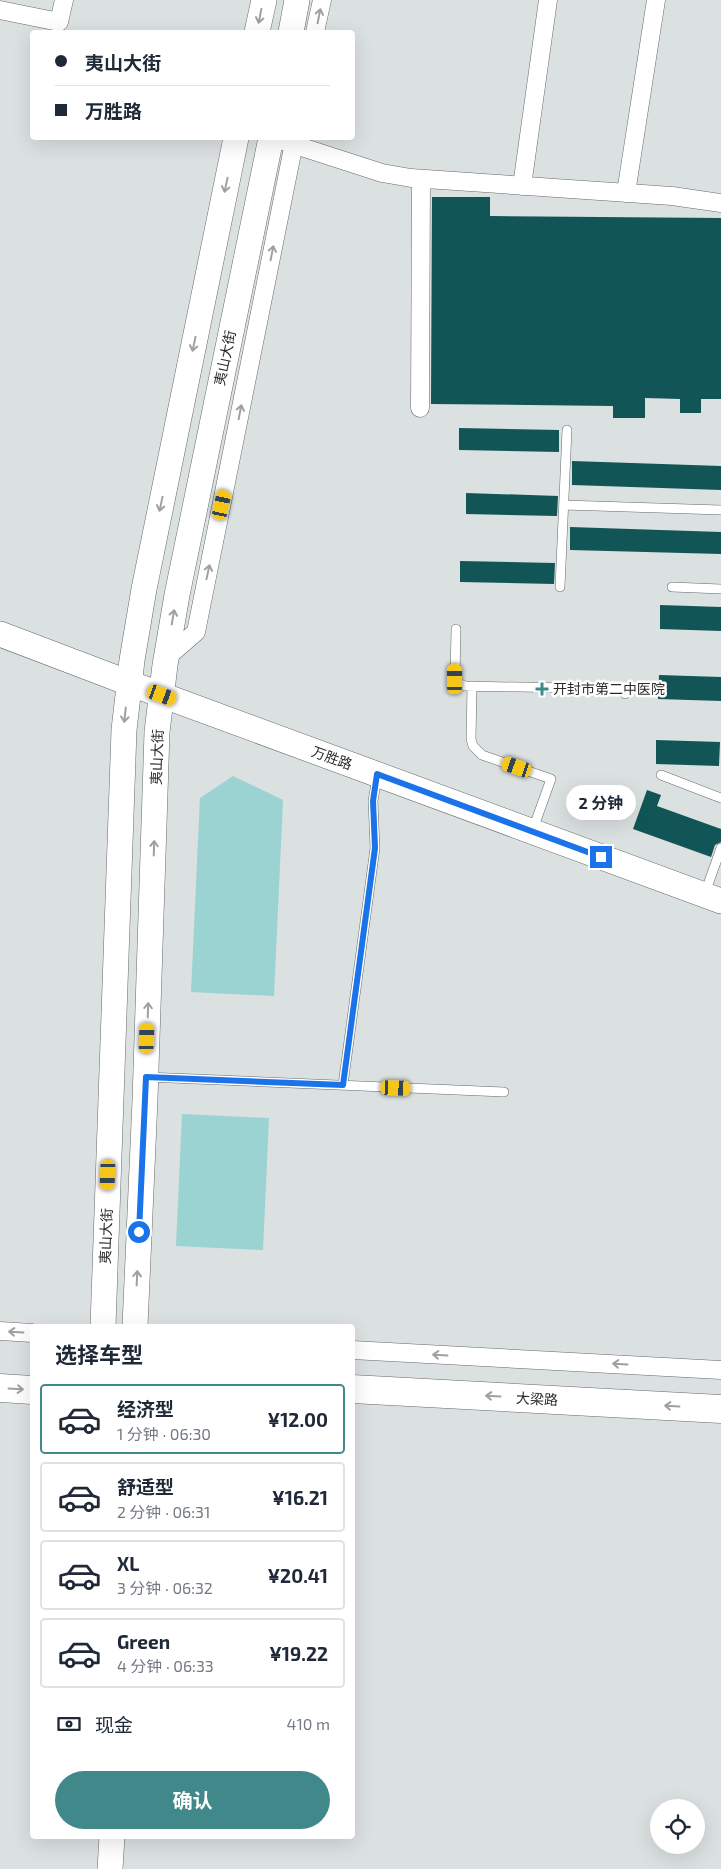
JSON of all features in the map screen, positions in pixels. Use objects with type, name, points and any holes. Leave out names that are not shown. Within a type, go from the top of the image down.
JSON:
[{"type":"main road","points":[[257,30],[264,0]]},
{"type":"main road","points":[[291,30],[298,0]]},
{"type":"main road","name":"夷山大街","points":[[103,1324],[124,730],[129,683],[144,589],[236,140]]},
{"type":"main road","name":"夷山大街","points":[[135,1324],[158,732],[166,658],[177,595],[283,140]]},
{"type":"main road","name":"万胜路","points":[[0,634],[713,898]]},
{"type":"main road","points":[[0,1369],[30,1371]]},
{"type":"main road","points":[[0,1388],[30,1390]]},
{"type":"main road","name":"大梁路","points":[[355,1389],[721,1409]]},
{"type":"main road","name":"大梁路","points":[[355,1407],[721,1427]]},
{"type":"main road","points":[[95,1869],[96,1839]]},
{"type":"main road","points":[[110,1869],[112,1839]]},
{"type":"street","points":[[0,10],[59,22],[64,0]]},
{"type":"street","points":[[315,30],[322,0]]},
{"type":"street","points":[[522,186],[548,0]]},
{"type":"street","points":[[626,193],[656,0]]},
{"type":"street","points":[[286,140],[382,173],[421,179],[672,196],[721,203]]},
{"type":"street","points":[[420,408],[421,179]]},
{"type":"street","points":[[0,1331],[30,1333]]},
{"type":"street","points":[[355,1350],[721,1370]]},
{"type":"lane","points":[[560,586],[567,430]]},
{"type":"lane","points":[[564,505],[721,510]]},
{"type":"lane","points":[[672,587],[721,588]]},
{"type":"lane","points":[[456,629],[455,679],[458,683],[465,686],[618,689],[624,690],[625,694]]},
{"type":"lane","points":[[472,686],[471,739],[473,746],[482,754],[551,779],[532,832]]},
{"type":"lane","points":[[343,1085],[375,848],[373,801],[377,774]]},
{"type":"lane","points":[[661,774],[721,798]]},
{"type":"lane","points":[[713,898],[721,848]]},
{"type":"lane","points":[[146,1077],[504,1092]]},
{"type":"shaded area","points":[[233,776],[283,800],[274,996],[191,992],[200,798]]},
{"type":"shaded area","points":[[182,1114],[269,1118],[263,1250],[176,1246]]},
{"type":"building","points":[[432,197],[490,197],[490,216],[721,218],[721,399],[701,399],[701,413],[680,413],[680,399],[645,398],[645,418],[613,418],[613,406],[431,404]]},
{"type":"building","points":[[459,428],[559,430],[559,452],[459,450]]},
{"type":"building","points":[[572,461],[721,466],[721,490],[572,485]]},
{"type":"building","points":[[466,493],[558,496],[557,516],[466,514]]},
{"type":"building","points":[[570,527],[721,532],[721,554],[570,550]]},
{"type":"building","points":[[460,561],[555,563],[554,584],[460,582]]},
{"type":"building","points":[[660,605],[721,607],[721,631],[660,629]]},
{"type":"building","points":[[659,675],[721,677],[721,701],[658,699]]},
{"type":"building","points":[[656,740],[720,742],[719,766],[656,764]]},
{"type":"building","points":[[647,790],[661,795],[657,806],[721,829],[721,842],[715,845],[711,857],[633,829]]},
{"type":"place","name":"开封市第二中医院","points":[[542,689]]},
{"type":"route","points":[[139,1232],[146,1077],[343,1085],[375,848],[373,801],[377,774],[601,857]]}]
